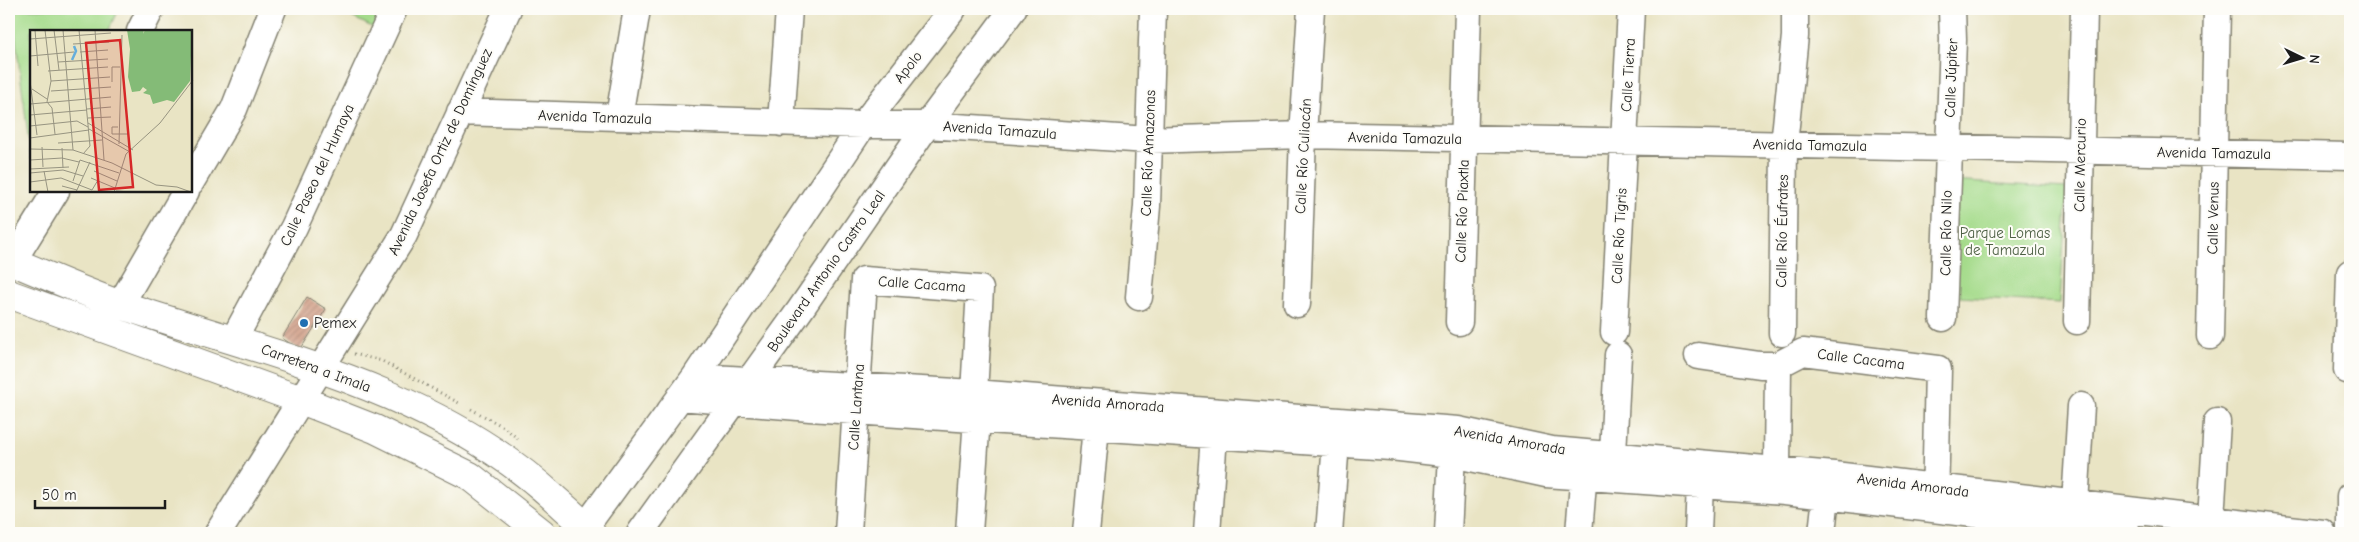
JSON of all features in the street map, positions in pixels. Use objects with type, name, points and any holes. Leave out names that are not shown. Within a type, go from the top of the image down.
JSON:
[{"type":"main road","name":"Carretera a Imala","points":[[10,261],[120,305],[234,339],[320,369],[419,407],[475,438],[529,475],[585,531]]},
{"type":"main road","points":[[9,294],[301,400],[393,438],[470,476],[542,533]]},
{"type":"street","points":[[140,30],[151,9]]},
{"type":"street","points":[[192,180],[234,109],[273,9]]},
{"type":"street","name":"Calle Paseo del Humaya","points":[[234,339],[294,228],[394,9]]},
{"type":"street","name":"Avenida Josefa Ortiz de Domínguez","points":[[301,400],[404,235],[508,9]]},
{"type":"street","points":[[619,117],[637,9]]},
{"type":"street","points":[[781,122],[789,9]]},
{"type":"street","name":"Apolo","points":[[863,125],[953,9]]},
{"type":"street","name":"Boulevard Antonio Castro Leal","points":[[640,533],[735,402],[927,125],[1013,9]]},
{"type":"street","name":"Calle Río Amazonas","points":[[1139,297],[1147,206],[1153,9]]},
{"type":"street","name":"Calle Río Culiacán","points":[[1297,304],[1303,136],[1311,9]]},
{"type":"street","name":"Calle Río Piaxtla","points":[[1459,322],[1468,9]]},
{"type":"street","name":"Calle Tierra","points":[[1624,140],[1631,9]]},
{"type":"street","name":"Calle Río Éufrates","points":[[1782,333],[1784,145],[1795,9]]},
{"type":"street","name":"Calle Júpiter","points":[[1948,148],[1953,40],[1952,9]]},
{"type":"street","name":"Calle Mercurio","points":[[2077,321],[2084,9]]},
{"type":"street","name":"Calle Venus","points":[[2210,336],[2217,9]]},
{"type":"street","name":"Avenida Tamazula","points":[[460,112],[863,125],[927,125],[1148,140],[1303,136],[1464,140],[1624,140],[2350,156]]},
{"type":"street","points":[[585,531],[688,387],[863,125]]},
{"type":"street","name":"Calle Río Tigris","points":[[1612,454],[1624,140]]},
{"type":"street","name":"Calle Río Nilo","points":[[1944,318],[1948,148]]},
{"type":"street","points":[[10,261],[55,192]]},
{"type":"street","points":[[120,305],[185,192]]},
{"type":"street","points":[[2347,370],[2350,273]]},
{"type":"street","name":"Calle Cacama","points":[[864,280],[980,288],[976,406]]},
{"type":"street","name":"Calle Lantana","points":[[848,533],[864,280]]},
{"type":"street","name":"Calle Cacama","points":[[1698,356],[1760,365],[1778,365],[1803,352],[1938,369],[1940,511]]},
{"type":"street","points":[[1777,470],[1778,365]]},
{"type":"street","name":"Avenida Amorada","points":[[688,387],[750,380],[812,396]]},
{"type":"street","name":"Avenida Amorada","points":[[688,387],[735,402],[812,396],[1294,429],[1458,430],[1552,450],[1584,464],[1700,484],[1826,496],[1940,511],[2073,521],[2211,519],[2285,531],[2323,533]]},
{"type":"street","points":[[218,533],[301,400]]},
{"type":"street","points":[[969,533],[976,406]]},
{"type":"street","name":"Avenida Amorada","points":[[976,406],[1096,427],[1214,436],[1294,429],[1336,443],[1452,454],[1546,474],[1612,454],[1777,470],[1940,511]]},
{"type":"street","points":[[2073,521],[2081,406]]},
{"type":"street","points":[[2211,519],[2217,422]]},
{"type":"street","points":[[1086,533],[1096,427]]},
{"type":"street","points":[[1207,533],[1214,436]]},
{"type":"street","points":[[1329,533],[1336,443]]},
{"type":"street","points":[[1448,533],[1452,454]]},
{"type":"street","points":[[1579,533],[1584,464]]},
{"type":"street","points":[[1698,533],[1700,484]]},
{"type":"street","points":[[1822,533],[1826,496]]},
{"type":"street","points":[[2350,496],[2350,533]]},
{"type":"street","name":"Avenida Amorada","points":[[2073,521],[2128,533]]},
{"type":"green space","points":[[12,9],[119,9],[109,30],[30,30],[30,151]]},
{"type":"green space","points":[[336,9],[381,9],[374,28]]},
{"type":"green space","name":"Parque Lomas de Tamazula","points":[[1951,181],[2067,188],[2060,303],[1944,296]]},
{"type":"building","name":"Pemex","points":[[307,297],[326,309],[300,350],[282,338]]},
{"type":"place","name":"Pemex","points":[[304,323]]}]
